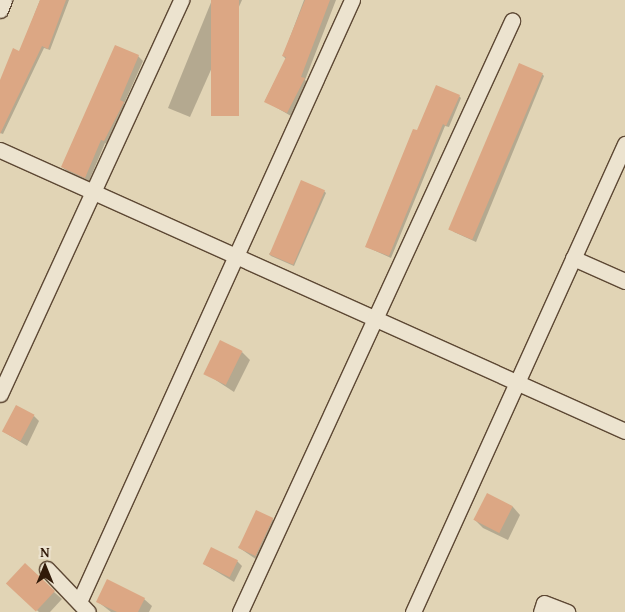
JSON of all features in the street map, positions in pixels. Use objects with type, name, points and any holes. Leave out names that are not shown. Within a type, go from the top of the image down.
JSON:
[{"type":"street","points":[[0,10],[4,0]]},
{"type":"street","points":[[0,394],[180,0]]},
{"type":"street","points":[[47,569],[84,607],[237,256],[352,0]]},
{"type":"street","points":[[240,612],[512,21]]},
{"type":"street","points":[[0,150],[625,431]]},
{"type":"street","points":[[413,612],[624,151]]},
{"type":"street","points":[[574,258],[625,281]]},
{"type":"street","points":[[541,612],[544,603],[567,612]]},
{"type":"building","points":[[40,0],[66,0],[48,49],[42,46],[0,134],[0,80],[13,48],[19,51]]},
{"type":"building","points":[[211,0],[239,0],[239,116],[211,116]]},
{"type":"building","points":[[305,0],[330,0],[301,77],[305,78],[287,113],[264,102],[286,57],[282,56]]},
{"type":"building","points":[[115,45],[139,55],[120,100],[124,102],[104,141],[101,140],[85,178],[61,167]]},
{"type":"building","points":[[519,63],[543,73],[472,240],[448,230]]},
{"type":"building","points":[[436,85],[460,95],[446,126],[443,124],[389,256],[365,247],[413,129],[417,130]]},
{"type":"building","points":[[301,180],[325,190],[293,265],[269,255]]},
{"type":"building","points":[[220,340],[242,351],[226,385],[203,374]]},
{"type":"building","points":[[16,405],[35,415],[20,441],[2,431]]},
{"type":"building","points":[[487,493],[513,506],[499,533],[473,520]]},
{"type":"building","points":[[256,510],[273,518],[255,556],[238,548]]},
{"type":"building","points":[[211,547],[238,560],[230,577],[203,564]]},
{"type":"building","points":[[25,563],[55,591],[36,611],[6,583]]},
{"type":"building","points":[[107,579],[145,598],[138,612],[117,612],[96,602]]}]
